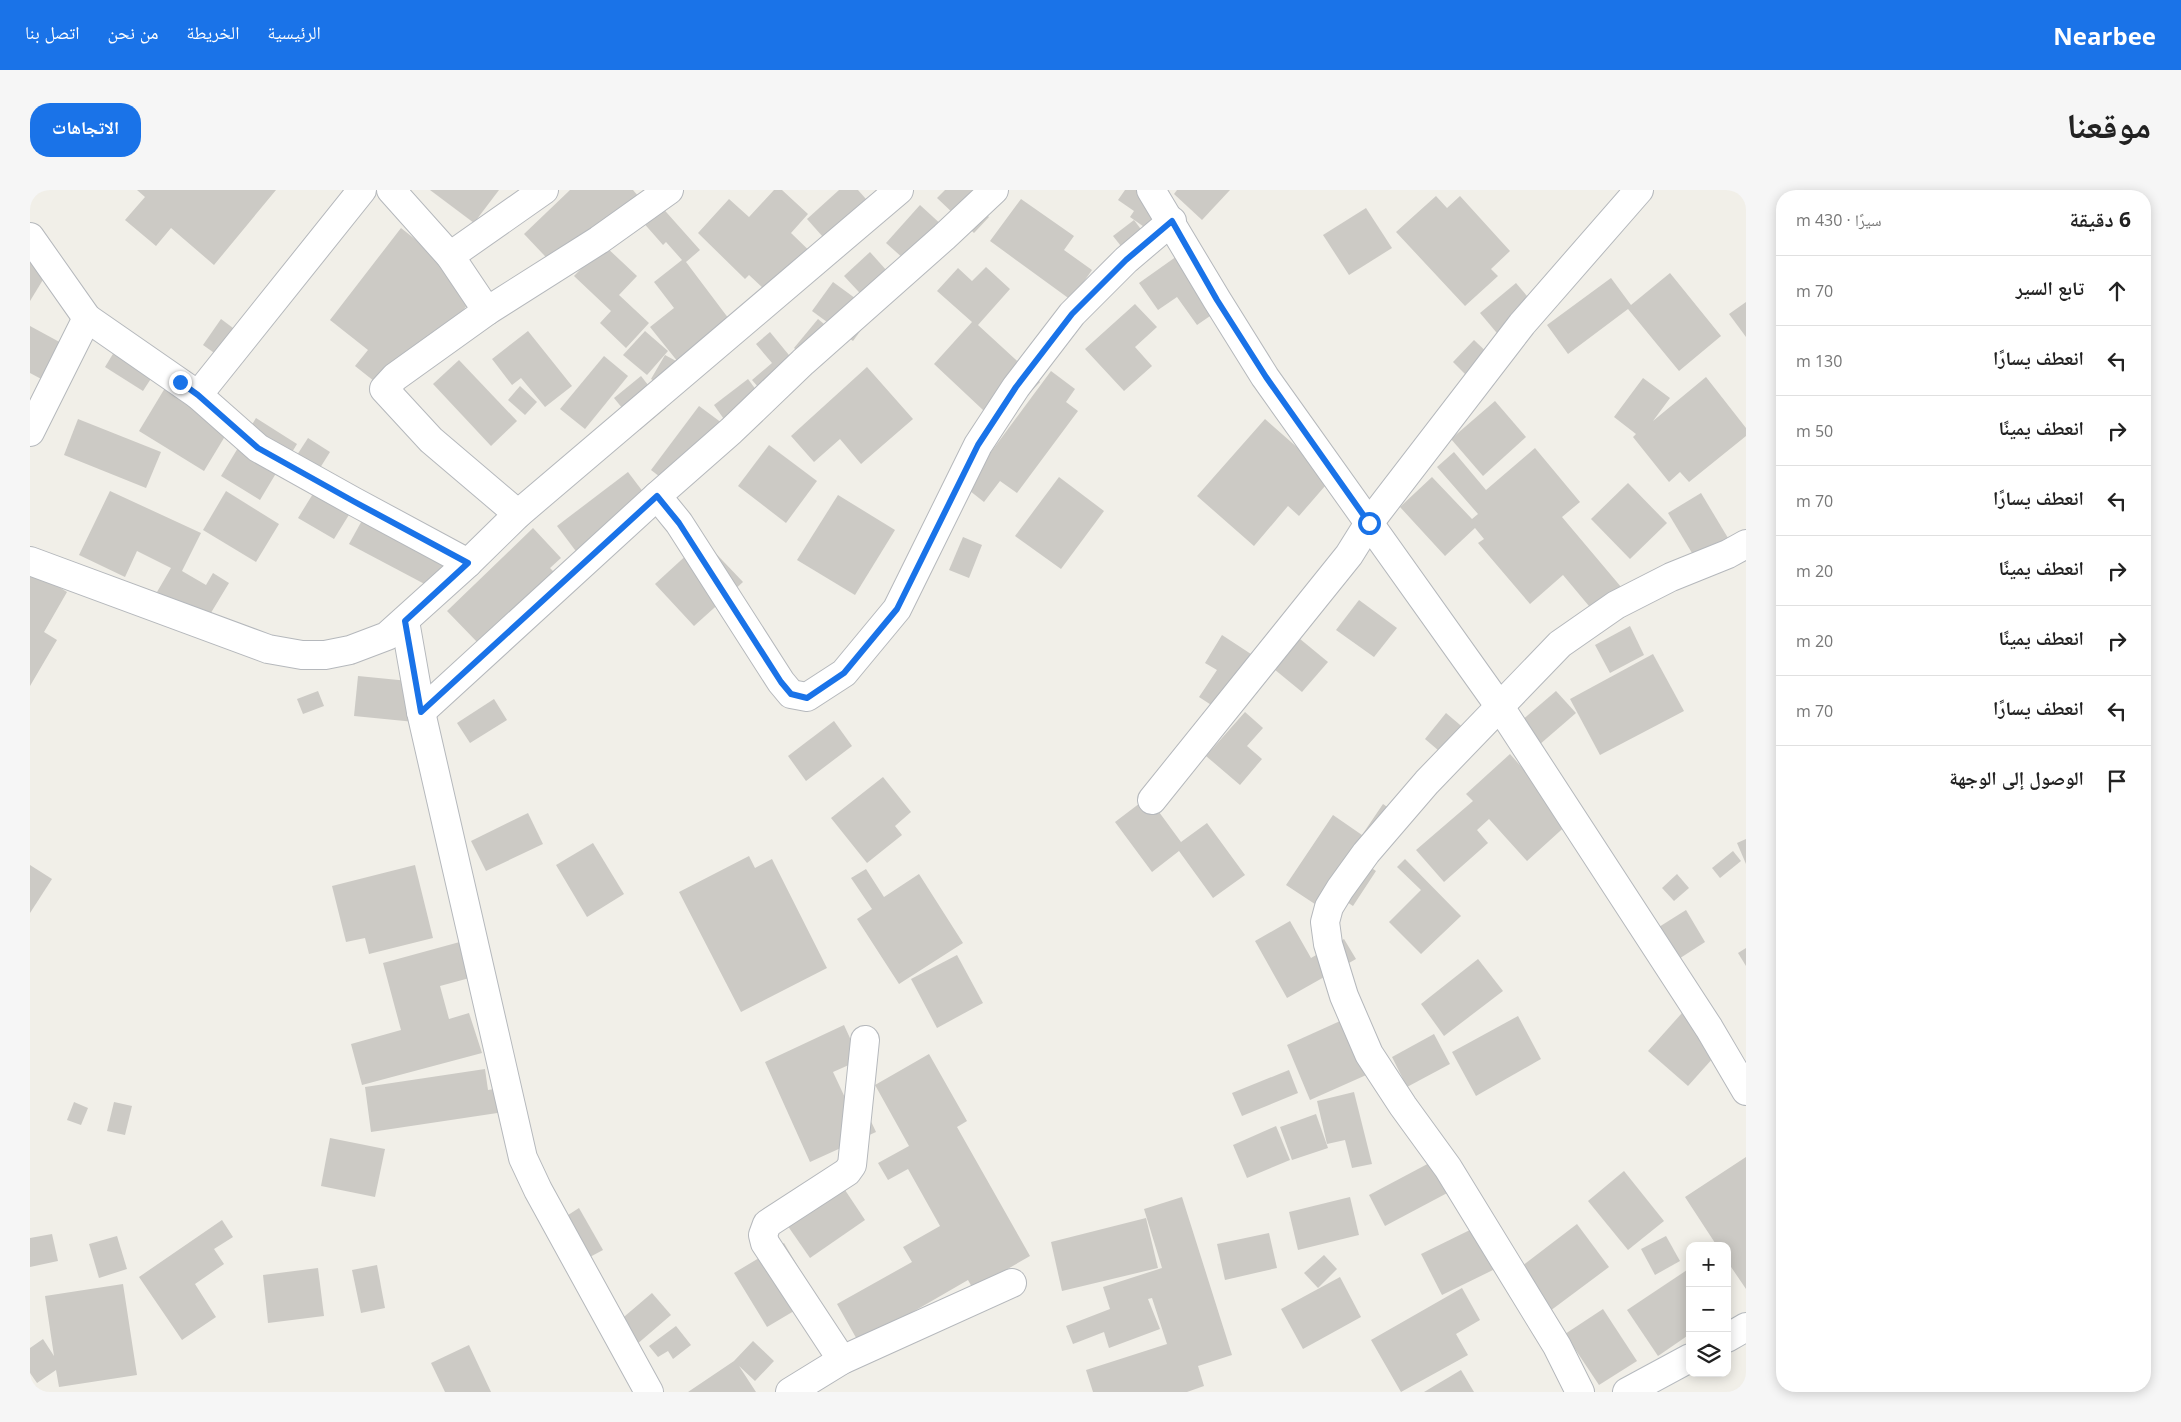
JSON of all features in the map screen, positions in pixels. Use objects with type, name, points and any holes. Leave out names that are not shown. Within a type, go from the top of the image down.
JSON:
[{"type":"street","points":[[198,395],[362,190]]},
{"type":"street","points":[[391,190],[450,256],[487,311]]},
{"type":"street","points":[[450,256],[544,190]]},
{"type":"street","points":[[518,514],[431,440],[384,390],[395,376],[487,311],[599,240],[669,190]]},
{"type":"street","points":[[30,561],[268,649],[325,655],[350,650],[387,636],[468,563],[518,514],[898,190]]},
{"type":"street","points":[[421,712],[657,496],[731,432],[803,362],[994,190]]},
{"type":"street","points":[[1152,190],[1217,300],[1266,377],[1500,707],[1709,1028],[1746,1091]]},
{"type":"street","points":[[1152,800],[1349,555],[1369,523],[1522,324],[1639,190]]},
{"type":"street","points":[[657,496],[679,523],[781,682],[791,694],[807,698],[844,673],[897,609],[978,445],[1016,387],[1044,350],[1072,314],[1126,260],[1172,221]]},
{"type":"street","points":[[30,236],[87,318],[198,395],[258,448],[468,563]]},
{"type":"street","points":[[30,432],[87,318]]},
{"type":"street","points":[[1580,1392],[1557,1346],[1448,1168],[1403,1106],[1369,1054],[1344,996],[1328,944],[1325,922],[1329,907],[1366,853],[1427,782],[1560,644],[1616,604],[1671,577],[1728,554],[1746,544]]},
{"type":"street","points":[[405,621],[421,712],[523,1158],[538,1190],[649,1392]]},
{"type":"street","points":[[842,1360],[765,1243],[763,1235],[767,1224],[847,1172],[852,1165],[865,1040]]},
{"type":"street","points":[[790,1392],[842,1360],[1012,1283]]},
{"type":"street","points":[[1731,1336],[1746,1327]]},
{"type":"street","points":[[1626,1392],[1686,1360]]},
{"type":"building","points":[[137,190],[276,190],[214,265],[171,228],[156,246],[125,220],[145,197]]},
{"type":"building","points":[[430,190],[499,190],[474,223]]},
{"type":"building","points":[[570,190],[633,190],[639,197],[561,273],[524,234]]},
{"type":"building","points":[[774,190],[782,190],[808,214],[791,233],[823,264],[783,307],[749,275],[745,279],[698,233],[729,199],[749,217]]},
{"type":"building","points":[[839,190],[858,190],[881,216],[838,254],[807,219]]},
{"type":"building","points":[[945,190],[973,190],[967,196],[989,217],[974,233],[937,198]]},
{"type":"building","points":[[1125,190],[1147,190],[1164,241],[1130,217],[1134,211],[1118,200]]},
{"type":"building","points":[[1177,190],[1230,190],[1202,220],[1174,194]]},
{"type":"building","points":[[1436,196],[1447,208],[1460,196],[1510,251],[1491,269],[1498,276],[1465,306],[1396,232]]},
{"type":"building","points":[[1021,199],[1074,236],[1064,250],[1092,270],[1071,300],[990,241]]},
{"type":"building","points":[[659,204],[700,250],[686,262],[735,327],[671,391],[651,379],[665,355],[678,362],[650,327],[674,308],[654,282],[682,260],[666,242],[663,245],[641,220]]},
{"type":"building","points":[[920,205],[956,238],[922,275],[886,243]]},
{"type":"building","points":[[1366,208],[1392,248],[1349,275],[1323,235]]},
{"type":"building","points":[[1134,220],[1152,244],[1132,260],[1113,236]]},
{"type":"building","points":[[401,228],[479,290],[414,373],[379,385],[355,366],[368,350],[330,320]]},
{"type":"building","points":[[30,245],[55,260],[30,301]]},
{"type":"building","points":[[604,245],[637,276],[619,295],[649,323],[626,348],[600,323],[611,311],[574,276]]},
{"type":"building","points":[[1187,249],[1226,305],[1197,325],[1177,297],[1158,310],[1139,283]]},
{"type":"building","points":[[870,252],[896,281],[871,305],[844,276]]},
{"type":"building","points":[[986,267],[1010,289],[978,325],[1040,382],[999,425],[934,364],[972,322],[937,291],[958,268],[972,281]]},
{"type":"building","points":[[1670,273],[1721,336],[1679,371],[1628,309],[1568,354],[1547,325],[1611,278],[1631,305]]},
{"type":"building","points":[[833,282],[874,312],[853,341],[812,311]]},
{"type":"building","points":[[1516,283],[1543,315],[1507,345],[1480,313]]},
{"type":"building","points":[[1746,302],[1746,337],[1729,314]]},
{"type":"building","points":[[1135,304],[1157,327],[1135,347],[1152,366],[1124,391],[1085,349]]},
{"type":"building","points":[[221,319],[245,337],[227,362],[203,345]]},
{"type":"building","points":[[818,319],[842,339],[818,368],[794,348]]},
{"type":"building","points":[[30,326],[65,345],[45,381],[30,373]]},
{"type":"building","points":[[528,331],[572,386],[545,407],[521,378],[512,385],[492,359]]},
{"type":"building","points":[[645,331],[668,351],[647,375],[623,355]]},
{"type":"building","points":[[770,332],[807,377],[774,405],[752,380],[772,363],[756,344]]},
{"type":"building","points":[[122,339],[161,363],[143,391],[105,367]]},
{"type":"building","points":[[1474,340],[1495,360],[1473,382],[1453,362]]},
{"type":"building","points":[[604,356],[628,376],[585,429],[560,409]]},
{"type":"building","points":[[459,360],[517,421],[491,446],[433,384]]},
{"type":"building","points":[[867,367],[913,419],[861,464],[840,439],[814,462],[791,436]]},
{"type":"building","points":[[1051,371],[1075,389],[1066,402],[1078,411],[1017,493],[1000,481],[984,502],[965,487]]},
{"type":"building","points":[[641,376],[666,408],[640,430],[614,398]]},
{"type":"building","points":[[1706,377],[1746,428],[1746,436],[1689,482],[1680,472],[1669,482],[1633,437],[1636,434],[1614,417],[1643,378],[1670,398],[1653,421]]},
{"type":"building","points":[[748,379],[768,406],[733,432],[714,405]]},
{"type":"building","points":[[168,383],[233,423],[204,471],[139,431]]},
{"type":"building","points":[[520,386],[537,402],[525,415],[508,400]]},
{"type":"building","points":[[1495,401],[1526,437],[1483,476],[1451,439]]},
{"type":"building","points":[[699,406],[730,429],[681,493],[651,470]]},
{"type":"building","points":[[256,418],[297,444],[283,467],[281,465],[260,500],[221,476]]},
{"type":"building","points":[[78,419],[161,452],[146,488],[64,455]]},
{"type":"building","points":[[1265,419],[1332,478],[1299,516],[1288,506],[1254,546],[1197,496]]},
{"type":"building","points":[[308,438],[330,452],[310,484],[288,469]]},
{"type":"building","points":[[769,445],[817,481],[786,523],[738,486]]},
{"type":"building","points":[[1535,448],[1580,502],[1562,517],[1627,594],[1599,618],[1563,575],[1530,604],[1478,543],[1484,539],[1475,528],[1445,556],[1400,507],[1432,477],[1472,519],[1478,514],[1437,467],[1454,452],[1486,490]]},
{"type":"building","points":[[628,472],[656,509],[584,562],[557,526]]},
{"type":"building","points":[[324,476],[360,497],[334,539],[298,518]]},
{"type":"building","points":[[1059,477],[1104,511],[1061,569],[1015,536]]},
{"type":"building","points":[[1628,483],[1667,523],[1630,559],[1591,519]]},
{"type":"building","points":[[110,491],[201,533],[182,571],[206,585],[213,573],[229,583],[206,621],[157,592],[171,568],[137,551],[125,577],[79,555]]},
{"type":"building","points":[[226,491],[279,524],[256,562],[203,530]]},
{"type":"building","points":[[1701,493],[1728,538],[1695,558],[1668,513]]},
{"type":"building","points":[[838,495],[895,530],[855,595],[797,560]]},
{"type":"building","points":[[375,497],[456,548],[434,589],[349,544]]},
{"type":"building","points":[[533,528],[561,558],[550,568],[561,579],[479,644],[447,611]]},
{"type":"building","points":[[963,537],[982,545],[969,578],[949,570]]},
{"type":"building","points":[[703,540],[743,582],[694,626],[655,584]]},
{"type":"building","points":[[30,569],[67,592],[44,632],[57,640],[30,686]]},
{"type":"building","points":[[1359,600],[1397,628],[1374,657],[1336,630]]},
{"type":"building","points":[[1630,626],[1644,655],[1610,673],[1595,645]]},
{"type":"building","points":[[1294,634],[1328,662],[1302,692],[1268,664]]},
{"type":"building","points":[[1222,635],[1254,656],[1219,710],[1199,697],[1217,670],[1205,663]]},
{"type":"building","points":[[1653,654],[1684,711],[1600,755],[1570,699]]},
{"type":"building","points":[[358,676],[429,683],[425,723],[354,716]]},
{"type":"building","points":[[318,691],[324,706],[303,714],[297,699]]},
{"type":"building","points":[[1556,691],[1576,713],[1539,745],[1520,722]]},
{"type":"building","points":[[494,699],[507,720],[470,743],[457,723]]},
{"type":"building","points":[[1245,712],[1263,728],[1247,746],[1262,759],[1240,785],[1206,756]]},
{"type":"building","points":[[1446,713],[1479,741],[1458,767],[1425,739]]},
{"type":"building","points":[[834,721],[852,746],[806,781],[788,756]]},
{"type":"building","points":[[1510,754],[1570,822],[1527,861],[1489,819],[1477,830],[1488,843],[1444,882],[1416,850],[1473,801],[1466,794]]},
{"type":"building","points":[[883,777],[911,812],[895,826],[902,835],[867,863],[831,818]]},
{"type":"building","points":[[1148,797],[1181,842],[1207,823],[1245,875],[1213,898],[1179,851],[1152,872],[1115,822]]},
{"type":"building","points":[[1383,804],[1403,818],[1358,859],[1376,871],[1353,906],[1338,896],[1327,912],[1286,885],[1333,815],[1362,835]]},
{"type":"building","points":[[528,813],[543,844],[486,871],[471,841]]},
{"type":"building","points":[[1746,839],[1746,864],[1737,843]]},
{"type":"building","points":[[593,843],[624,894],[587,917],[556,865]]},
{"type":"building","points":[[1733,851],[1741,861],[1720,878],[1712,868]]},
{"type":"building","points":[[749,856],[755,868],[772,859],[827,968],[741,1012],[679,892]]},
{"type":"building","points":[[1405,859],[1461,916],[1421,954],[1389,922],[1421,890],[1397,867]]},
{"type":"building","points":[[30,865],[52,879],[30,913]]},
{"type":"building","points":[[415,865],[433,938],[369,954],[365,938],[346,942],[332,886]]},
{"type":"building","points":[[866,869],[884,897],[919,874],[963,943],[899,984],[857,919],[872,909],[851,878]]},
{"type":"building","points":[[1677,874],[1689,888],[1674,901],[1662,888]]},
{"type":"building","points":[[1686,910],[1705,942],[1671,964],[1651,932]]},
{"type":"building","points":[[1290,921],[1311,958],[1344,939],[1356,959],[1287,998],[1255,941]]},
{"type":"building","points":[[467,940],[477,976],[440,986],[449,1019],[469,1013],[482,1053],[362,1085],[351,1044],[401,1030],[383,963]]},
{"type":"building","points":[[1746,948],[1746,966],[1738,953]]},
{"type":"building","points":[[957,955],[983,1003],[937,1028],[911,979]]},
{"type":"building","points":[[1478,959],[1503,991],[1444,1036],[1421,1004]]},
{"type":"building","points":[[1682,1013],[1722,1048],[1688,1086],[1648,1051]]},
{"type":"building","points":[[1518,1016],[1541,1059],[1476,1096],[1452,1052]]},
{"type":"building","points":[[1349,1017],[1373,1072],[1310,1100],[1287,1045]]},
{"type":"building","points":[[844,1025],[860,1060],[833,1072],[848,1104],[860,1098],[876,1132],[810,1162],[765,1062]]},
{"type":"building","points":[[1434,1034],[1450,1064],[1407,1087],[1392,1057]]},
{"type":"building","points":[[929,1054],[967,1121],[957,1127],[1030,1256],[973,1289],[968,1280],[859,1343],[837,1304],[912,1262],[903,1247],[940,1226],[908,1169],[888,1180],[878,1163],[909,1146],[875,1085]]},
{"type":"building","points":[[485,1069],[488,1090],[501,1088],[504,1112],[371,1132],[365,1087]]},
{"type":"building","points":[[1289,1070],[1298,1093],[1242,1116],[1232,1093]]},
{"type":"building","points":[[1354,1092],[1372,1164],[1352,1168],[1345,1140],[1327,1144],[1317,1101]]},
{"type":"building","points":[[74,1102],[88,1108],[81,1125],[67,1120]]},
{"type":"building","points":[[114,1102],[132,1106],[125,1135],[107,1131]]},
{"type":"building","points":[[1316,1114],[1328,1148],[1292,1160],[1280,1127]]},
{"type":"building","points":[[1276,1126],[1290,1160],[1247,1178],[1233,1145]]},
{"type":"building","points":[[330,1138],[385,1149],[375,1197],[321,1186]]},
{"type":"building","points":[[1746,1157],[1746,1289],[1731,1267],[1731,1242],[1714,1242],[1685,1197]]},
{"type":"building","points":[[1435,1160],[1451,1191],[1385,1226],[1369,1195]]},
{"type":"building","points":[[1624,1171],[1664,1221],[1628,1250],[1588,1201]]},
{"type":"building","points":[[841,1184],[865,1220],[810,1258],[785,1222]]},
{"type":"building","points":[[1182,1197],[1232,1355],[1198,1366],[1204,1386],[1187,1392],[1093,1392],[1086,1370],[1167,1344],[1152,1298],[1148,1299],[1160,1329],[1109,1348],[1104,1332],[1073,1344],[1066,1326],[1110,1309],[1103,1287],[1162,1268],[1144,1209]]},
{"type":"building","points":[[1350,1197],[1359,1235],[1298,1250],[1289,1212]]},
{"type":"building","points":[[579,1208],[603,1250],[588,1258],[565,1217]]},
{"type":"building","points":[[1146,1218],[1158,1268],[1062,1291],[1051,1242]]},
{"type":"building","points":[[222,1220],[233,1237],[214,1249],[224,1264],[195,1284],[216,1317],[182,1340],[139,1277]]},
{"type":"building","points":[[1577,1224],[1609,1267],[1550,1311],[1518,1269]]},
{"type":"building","points":[[1474,1228],[1495,1269],[1442,1295],[1421,1254]]},
{"type":"building","points":[[1269,1233],[1277,1268],[1225,1280],[1217,1244]]},
{"type":"building","points":[[52,1234],[58,1261],[30,1267],[30,1238]]},
{"type":"building","points":[[117,1236],[127,1269],[99,1278],[89,1244]]},
{"type":"building","points":[[1666,1236],[1680,1261],[1655,1275],[1641,1249]]},
{"type":"building","points":[[784,1243],[822,1307],[794,1311],[767,1327],[734,1273]]},
{"type":"building","points":[[1324,1255],[1337,1269],[1318,1288],[1304,1273]]},
{"type":"building","points":[[377,1265],[385,1308],[361,1313],[352,1270]]},
{"type":"building","points":[[318,1268],[324,1316],[268,1323],[263,1275]]},
{"type":"building","points":[[1686,1271],[1686,1337],[1658,1356],[1627,1310]]},
{"type":"building","points":[[1340,1277],[1361,1317],[1303,1349],[1281,1309]]},
{"type":"building","points":[[123,1284],[137,1375],[59,1387],[56,1370],[37,1383],[30,1373],[30,1348],[43,1339],[54,1356],[45,1296]]},
{"type":"building","points":[[1462,1288],[1480,1320],[1456,1334],[1468,1355],[1401,1392],[1371,1340]]},
{"type":"building","points":[[652,1293],[671,1315],[636,1345],[618,1322]]},
{"type":"building","points":[[1603,1309],[1637,1361],[1599,1385],[1565,1334]]},
{"type":"building","points":[[676,1326],[691,1345],[673,1359],[668,1351],[658,1357],[649,1346]]},
{"type":"building","points":[[753,1341],[774,1361],[755,1381],[739,1366],[756,1392],[688,1392],[734,1361]]},
{"type":"building","points":[[469,1345],[491,1392],[445,1392],[431,1363]]},
{"type":"building","points":[[1461,1370],[1474,1392],[1424,1392]]},
{"type":"route","points":[[180,382],[198,395],[258,448],[468,563],[405,621],[421,712],[657,496],[679,523],[781,682],[791,694],[807,698],[830,684],[844,673],[897,609],[978,445],[1016,387],[1072,314],[1126,260],[1172,221],[1217,300],[1266,377],[1369,523]]}]
